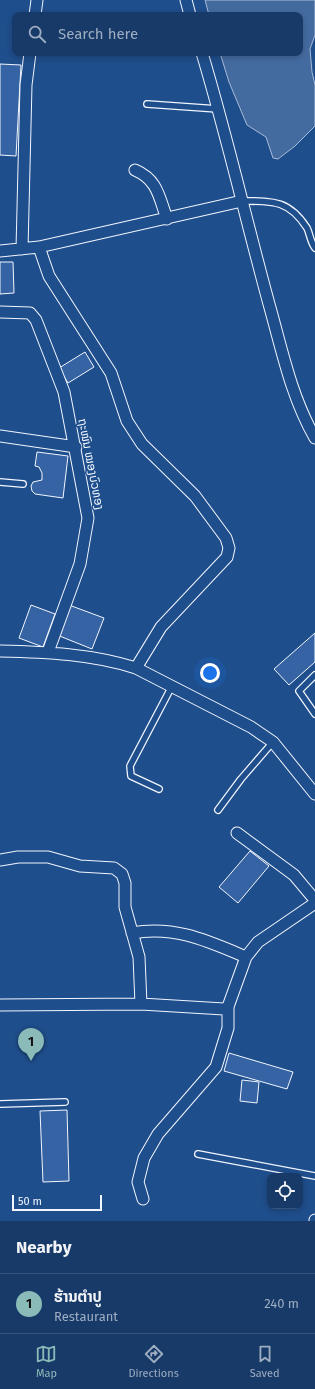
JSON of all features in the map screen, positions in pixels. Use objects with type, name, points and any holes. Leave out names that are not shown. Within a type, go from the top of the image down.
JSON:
[{"type":"street","points":[[35,12],[37,0]]},
{"type":"street","points":[[186,0],[189,12]]},
{"type":"street","points":[[22,249],[26,85],[30,56]]},
{"type":"street","points":[[203,56],[219,110],[292,387],[302,415],[315,438]]},
{"type":"street","points":[[135,170],[146,175],[153,181],[166,219]]},
{"type":"street","points":[[0,251],[39,247],[242,201]]},
{"type":"street","points":[[39,247],[49,276],[111,373],[127,422],[142,444],[195,496],[226,538],[229,548],[227,557],[161,627],[136,668]]},
{"type":"street","name":"ຖະໜົນ ໝອງບົວທອງ","points":[[0,312],[30,313],[36,320],[64,392],[76,447],[88,518],[80,564],[48,652]]},
{"type":"street","points":[[0,436],[76,447]]},
{"type":"street","points":[[0,651],[48,652],[116,662],[136,668],[172,685],[251,727],[273,742],[315,794]]},
{"type":"street","points":[[237,833],[294,875],[315,900]]},
{"type":"street","points":[[0,860],[18,857],[48,857],[80,866],[114,868],[122,874],[126,883],[124,907],[139,957],[141,1004]]},
{"type":"street","points":[[143,1199],[138,1182],[144,1158],[158,1134],[216,1067],[228,1028],[228,1007],[246,957],[258,942],[315,903]]},
{"type":"street","points":[[132,933],[146,930],[182,932],[200,937],[246,957]]},
{"type":"street","points":[[0,1005],[141,1004],[224,1009],[228,1007]]},
{"type":"lane","points":[[147,104],[219,110]]},
{"type":"lane","points":[[242,201],[269,201],[288,206],[294,211],[308,230],[310,240],[315,248]]},
{"type":"lane","points":[[0,482],[23,484]]},
{"type":"lane","points":[[315,675],[299,691],[315,714]]},
{"type":"lane","points":[[159,789],[131,776],[130,766],[172,685]]},
{"type":"lane","points":[[218,810],[241,779],[273,742]]},
{"type":"lane","points":[[0,1104],[65,1102]]},
{"type":"lane","points":[[198,1154],[315,1176]]},
{"type":"water","points":[[205,0],[315,0],[315,35],[310,49],[315,85],[315,126],[295,146],[278,159],[273,158],[266,137],[247,125],[229,82],[221,56],[303,56],[303,12],[208,12]]},
{"type":"building","points":[[0,64],[21,65],[16,156],[0,155]]},
{"type":"building","points":[[0,262],[13,262],[14,293],[0,294]]},
{"type":"building","points":[[85,352],[94,367],[68,383],[59,368]]},
{"type":"building","points":[[37,452],[68,456],[63,498],[35,494],[32,491],[31,486],[33,482],[42,480],[42,473],[39,467],[35,466]]},
{"type":"building","points":[[31,605],[55,614],[43,647],[19,638]]},
{"type":"building","points":[[69,605],[104,618],[92,649],[57,635]]},
{"type":"building","points":[[315,633],[315,662],[289,685],[274,669]]},
{"type":"building","points":[[250,851],[269,866],[238,903],[219,887]]},
{"type":"building","points":[[229,1053],[293,1072],[287,1089],[224,1071]]},
{"type":"building","points":[[242,1080],[259,1082],[257,1103],[240,1101]]},
{"type":"building","points":[[67,1110],[69,1181],[43,1182],[40,1111]]},
{"type":"place","name":"ຮ້ານຕຳປູ","points":[[31,1061]]}]
